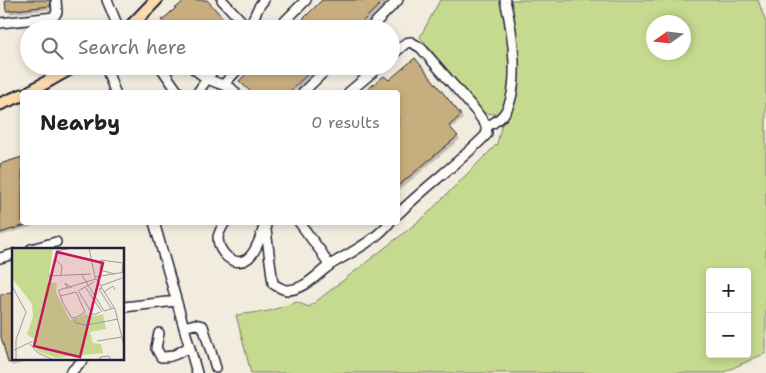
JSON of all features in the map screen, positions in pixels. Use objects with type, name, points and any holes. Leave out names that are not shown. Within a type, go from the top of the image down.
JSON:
[{"type":"main road","points":[[136,20],[156,0]]},
{"type":"main road","points":[[33,90],[59,75]]},
{"type":"main road","points":[[0,104],[20,96]]},
{"type":"street","points":[[27,20],[54,17],[57,12],[56,0]]},
{"type":"street","points":[[107,0],[122,20]]},
{"type":"street","points":[[222,0],[240,20]]},
{"type":"street","points":[[253,20],[257,6],[264,0]]},
{"type":"street","points":[[286,20],[306,0]]},
{"type":"street","points":[[378,20],[398,0]]},
{"type":"street","points":[[486,127],[500,119],[513,95],[512,46],[505,0]]},
{"type":"street","points":[[0,23],[20,21]]},
{"type":"street","points":[[400,48],[406,43],[411,42],[422,48],[475,110],[486,127],[487,134],[400,212]]},
{"type":"street","points":[[109,75],[114,90]]},
{"type":"street","points":[[166,75],[177,90]]},
{"type":"street","points":[[202,75],[233,90]]},
{"type":"street","points":[[199,90],[210,75]]},
{"type":"street","points":[[223,85],[232,75]]},
{"type":"street","points":[[305,90],[321,75]]},
{"type":"street","points":[[351,90],[369,75]]},
{"type":"street","points":[[155,225],[197,373]]},
{"type":"street","points":[[224,225],[218,237],[220,247],[225,256],[234,261],[241,262],[250,257],[264,225]]},
{"type":"street","points":[[265,225],[273,284],[286,290],[304,286],[329,266],[360,248],[382,232],[388,225]]},
{"type":"street","points":[[301,225],[329,266]]},
{"type":"street","points":[[34,248],[56,242]]},
{"type":"street","points":[[125,307],[176,301]]},
{"type":"street","points":[[184,328],[195,324],[203,326],[216,368]]},
{"type":"street","points":[[159,333],[156,348],[161,357],[176,355],[189,346]]},
{"type":"street","points":[[70,373],[83,360]]},
{"type":"green space","points":[[440,0],[758,0],[766,23],[766,353],[722,373],[251,373],[236,315],[269,311],[297,302],[309,307],[423,218],[497,144],[502,123],[495,114],[484,113],[420,37]]},
{"type":"building","points":[[5,0],[50,0],[51,6],[6,11]]},
{"type":"building","points":[[185,0],[207,0],[225,20],[162,20]]},
{"type":"building","points":[[322,0],[384,0],[364,20],[302,20]]},
{"type":"building","points":[[415,58],[461,115],[449,126],[458,136],[400,184],[400,90],[366,90],[384,76],[389,80],[395,75],[400,75],[400,71]]},
{"type":"building","points":[[245,75],[307,75],[291,90],[249,90],[239,81]]},
{"type":"building","points":[[20,158],[20,225],[26,225],[0,233],[0,164]]},
{"type":"building","points":[[12,292],[12,360],[19,360],[8,363],[0,333],[0,295]]}]
